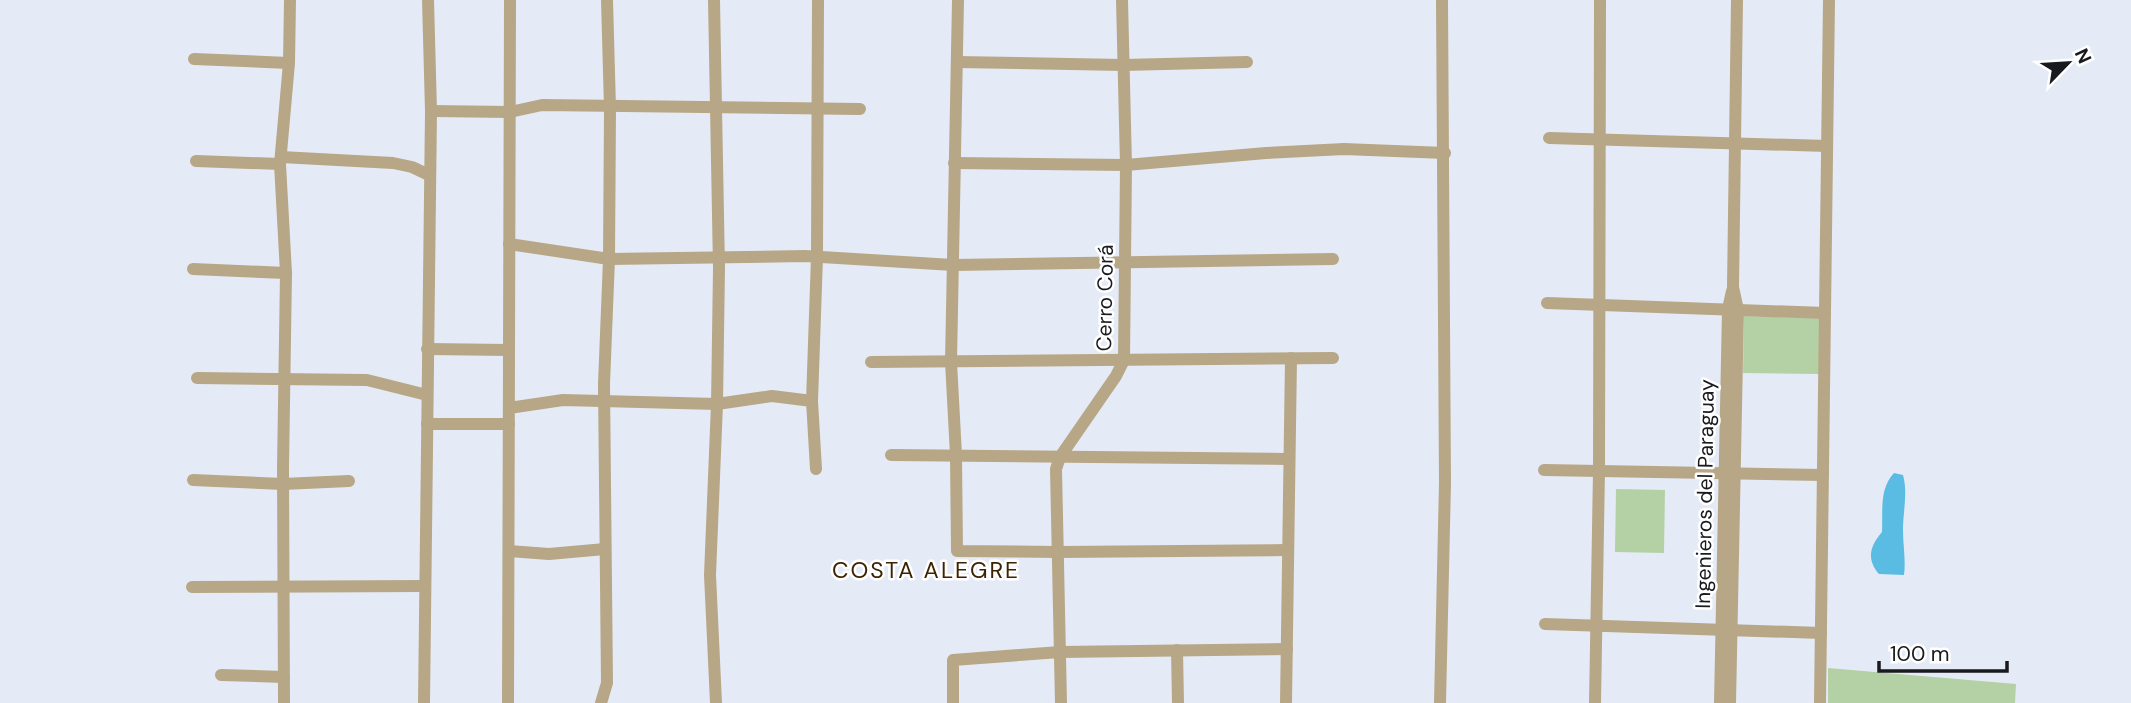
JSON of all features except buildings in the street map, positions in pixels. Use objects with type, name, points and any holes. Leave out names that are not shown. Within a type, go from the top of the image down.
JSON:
[{"type":"street","points":[[284,703],[286,274],[281,161],[289,63],[290,0]]},
{"type":"street","points":[[424,703],[430,111],[428,0]]},
{"type":"street","points":[[508,703],[510,0]]},
{"type":"street","points":[[601,703],[607,683],[604,402],[610,107],[607,0]]},
{"type":"street","points":[[714,0],[718,404],[710,575],[716,703]]},
{"type":"street","points":[[816,469],[812,401],[817,257],[818,0]]},
{"type":"street","points":[[958,0],[951,362],[957,551],[1288,550]]},
{"type":"street","name":"Cerro Corá","points":[[1060,703],[1056,469],[1060,457],[1116,376],[1124,360],[1126,165],[1122,0]]},
{"type":"street","points":[[1440,703],[1445,484],[1442,0]]},
{"type":"street","points":[[1595,703],[1601,0]]},
{"type":"street","name":"Ingenieros del Paraguay","points":[[1720,703],[1726,630],[1737,0]]},
{"type":"street","points":[[1820,703],[1829,0]]},
{"type":"street","points":[[194,59],[289,63]]},
{"type":"street","points":[[957,62],[1123,65],[1247,62]]},
{"type":"street","points":[[430,111],[510,112],[542,105],[860,110]]},
{"type":"street","points":[[1549,138],[1827,146]]},
{"type":"street","points":[[954,163],[1126,165],[1344,149],[1445,153]]},
{"type":"street","points":[[195,161],[400,164],[429,176]]},
{"type":"street","points":[[509,244],[609,259],[817,257],[953,265],[1333,259]]},
{"type":"street","points":[[193,269],[286,274]]},
{"type":"street","points":[[1546,303],[1825,313]]},
{"type":"street","points":[[427,349],[509,350]]},
{"type":"street","points":[[1286,703],[1291,358]]},
{"type":"street","points":[[871,362],[1333,358]]},
{"type":"street","points":[[198,378],[367,380],[427,395]]},
{"type":"street","points":[[509,408],[551,400],[718,404],[772,397],[812,401]]},
{"type":"street","points":[[427,424],[509,424]]},
{"type":"street","points":[[891,455],[1289,459]]},
{"type":"street","points":[[1544,470],[1823,475]]},
{"type":"street","points":[[193,480],[283,484],[349,481]]},
{"type":"street","points":[[509,551],[549,554],[605,549]]},
{"type":"street","points":[[192,587],[425,586]]},
{"type":"street","points":[[1545,624],[1821,633]]},
{"type":"street","name":"Ingenieros del Paraguay","points":[[1726,630],[1730,703]]},
{"type":"street","points":[[953,703],[953,660],[1060,652],[1287,649]]},
{"type":"street","points":[[1177,650],[1178,703]]},
{"type":"street","points":[[221,675],[284,677]]},
{"type":"green space","points":[[1744,316],[1820,318],[1819,374],[1743,373]]},
{"type":"green space","points":[[1616,489],[1665,490],[1664,553],[1615,552]]},
{"type":"green space","points":[[1828,668],[2016,684],[2015,703],[1828,703]]},
{"type":"water","points":[[1894,473],[1903,475],[1905,489],[1904,575],[1879,574],[1871,558],[1872,547],[1882,532],[1884,493]]},
{"type":"district","name":"COSTA ALEGRE","points":[[926,570]]}]
